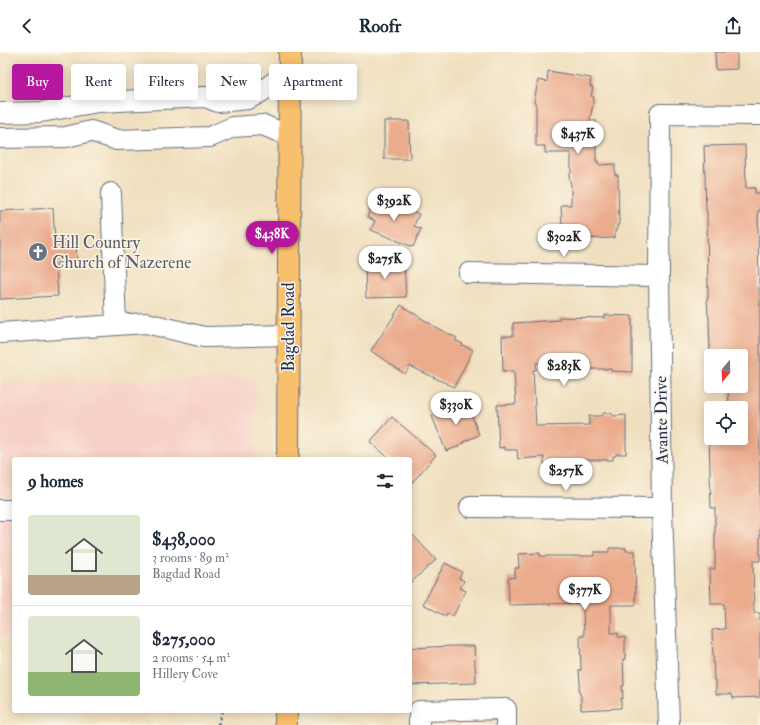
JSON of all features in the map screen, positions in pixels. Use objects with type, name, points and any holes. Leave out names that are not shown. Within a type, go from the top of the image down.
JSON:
[{"type":"main road","name":"Bagdad Road","points":[[288,457],[290,61]]},
{"type":"main road","points":[[286,713],[286,725]]},
{"type":"street","points":[[0,113],[41,112],[98,102],[205,97],[218,102],[248,99],[261,92],[290,61]]},
{"type":"street","points":[[87,104],[91,131]]},
{"type":"street","name":"Avante Drive","points":[[669,725],[662,508],[659,276],[660,114],[760,115]]},
{"type":"street","points":[[0,138],[66,137],[91,131],[117,140],[210,137],[233,127],[263,125],[289,136]]},
{"type":"street","points":[[111,193],[116,325]]},
{"type":"street","points":[[469,273],[659,276]]},
{"type":"street","points":[[0,333],[146,323],[204,337],[288,335]]},
{"type":"street","points":[[470,507],[662,508]]},
{"type":"street","points":[[0,510],[12,510]]},
{"type":"street","points":[[419,725],[419,711],[506,717]]},
{"type":"path","points":[[218,725],[221,713]]},
{"type":"shaded area","points":[[256,378],[254,457],[12,457],[12,637],[0,637],[0,383]]},
{"type":"building","points":[[715,52],[737,52],[737,69],[716,70]]},
{"type":"building","points":[[548,71],[591,78],[590,87],[593,87],[591,96],[594,97],[590,120],[596,120],[596,161],[598,161],[598,165],[615,164],[615,175],[618,175],[619,225],[617,225],[617,230],[615,230],[615,238],[570,239],[571,228],[562,228],[561,205],[571,205],[571,184],[569,175],[571,173],[571,153],[545,153],[545,146],[536,146],[536,103],[534,103],[538,80],[547,82]]},
{"type":"building","points":[[384,121],[409,121],[410,159],[384,159]]},
{"type":"building","points":[[745,145],[746,188],[755,188],[755,193],[760,193],[760,211],[758,211],[760,291],[760,561],[753,561],[754,613],[760,613],[760,697],[733,698],[732,694],[716,694],[716,681],[714,681],[712,630],[725,629],[724,604],[711,604],[710,569],[715,569],[715,508],[711,508],[709,445],[748,445],[748,401],[729,401],[728,393],[748,393],[748,349],[710,349],[707,298],[707,211],[704,146]]},
{"type":"building","points":[[376,196],[419,214],[414,226],[421,229],[413,247],[371,230],[375,221],[367,217]]},
{"type":"building","name":"Hill Country Church of Nazerene","points":[[53,208],[55,241],[76,240],[77,262],[56,263],[58,296],[0,299],[0,211]]},
{"type":"building","points":[[404,262],[406,297],[366,298],[365,264]]},
{"type":"building","points":[[401,305],[435,327],[457,338],[455,340],[473,350],[454,387],[410,366],[405,374],[371,351]]},
{"type":"building","points":[[605,315],[632,316],[632,372],[611,371],[611,369],[589,369],[590,362],[536,363],[536,370],[533,370],[536,426],[589,425],[589,416],[600,416],[604,413],[611,413],[614,416],[626,415],[626,454],[616,454],[616,456],[613,456],[613,460],[582,460],[582,463],[563,462],[563,464],[544,464],[544,457],[518,459],[517,450],[505,450],[505,447],[499,448],[497,405],[516,404],[514,371],[503,371],[502,336],[513,336],[513,323],[559,320],[559,317],[605,318]]},
{"type":"building","points":[[467,403],[479,435],[463,442],[464,443],[459,445],[460,446],[446,451],[432,416]]},
{"type":"building","points":[[392,417],[436,455],[412,483],[412,457],[388,457],[370,442]]},
{"type":"building","points":[[412,534],[436,560],[412,581]]},
{"type":"building","points":[[609,548],[626,548],[626,551],[635,551],[636,605],[611,605],[611,633],[618,633],[618,637],[625,637],[625,659],[623,659],[624,686],[622,686],[623,698],[621,698],[621,708],[581,710],[579,670],[581,670],[580,636],[584,636],[583,603],[509,605],[508,578],[515,577],[515,568],[519,568],[518,554],[540,553],[540,556],[594,556],[594,552],[609,552]]},
{"type":"building","points":[[445,563],[462,572],[459,578],[464,581],[460,588],[466,591],[453,616],[447,613],[445,616],[423,604]]},
{"type":"building","points":[[474,646],[476,683],[412,685],[412,648]]},
{"type":"place","name":"Hill Country Church of Nazerene","points":[[38,252]]}]
